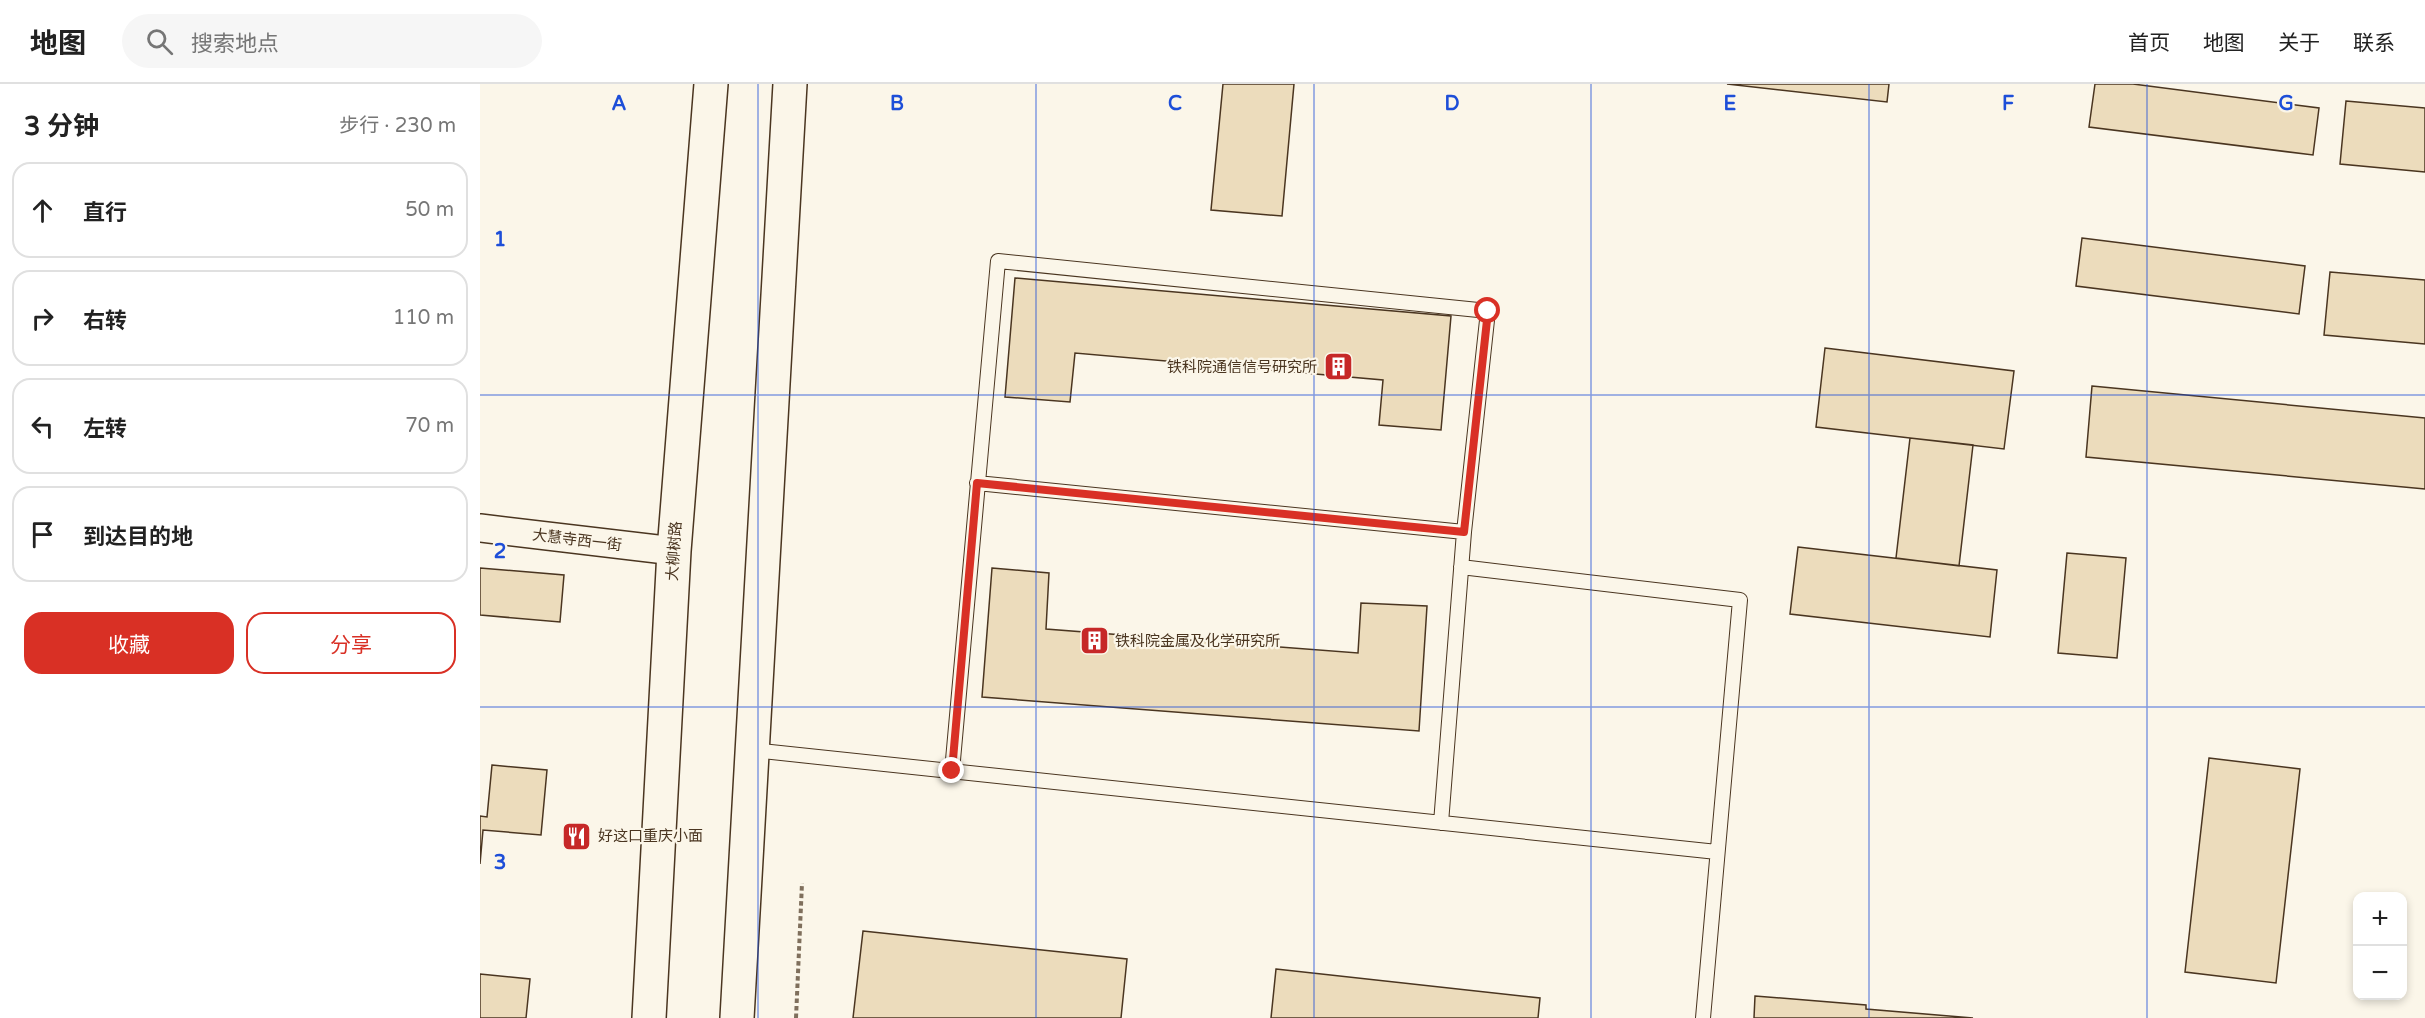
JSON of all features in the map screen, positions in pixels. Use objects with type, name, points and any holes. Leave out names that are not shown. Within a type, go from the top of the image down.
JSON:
[{"type":"main road","name":"大柳树路","points":[[649,1018],[674,551],[711,84]]},
{"type":"main road","points":[[737,1018],[790,84]]},
{"type":"street","name":"大慧寺西一街","points":[[480,528],[674,551]]},
{"type":"lane","points":[[952,771],[998,261],[1488,311],[1464,532],[1441,823]]},
{"type":"lane","points":[[977,483],[1464,532]]},
{"type":"lane","points":[[1461,567],[1740,600],[1703,1018]]},
{"type":"lane","points":[[752,750],[1717,852]]},
{"type":"path","points":[[796,1018],[802,883]]},
{"type":"building","points":[[1223,84],[1294,84],[1282,216],[1211,210]]},
{"type":"building","points":[[1727,84],[1889,84],[1887,102]]},
{"type":"building","points":[[2095,84],[2133,84],[2319,108],[2313,155],[2089,127]]},
{"type":"building","points":[[2346,101],[2425,108],[2425,172],[2340,164]]},
{"type":"building","points":[[2082,238],[2305,266],[2299,314],[2076,286]]},
{"type":"building","points":[[2330,272],[2425,280],[2425,344],[2324,335]]},
{"type":"building","name":"铁科院通信信号研究所","points":[[1015,278],[1451,316],[1441,430],[1379,425],[1383,380],[1075,353],[1070,402],[1005,397]]},
{"type":"building","points":[[1825,348],[2014,371],[2004,449],[1816,427]]},
{"type":"building","points":[[2092,386],[2425,418],[2425,489],[2086,457]]},
{"type":"building","points":[[1910,438],[1973,445],[1959,566],[1896,558]]},
{"type":"building","points":[[1798,547],[1997,570],[1990,637],[1790,614]]},
{"type":"building","points":[[2067,553],[2126,558],[2117,658],[2058,653]]},
{"type":"building","points":[[480,568],[564,575],[560,622],[480,615]]},
{"type":"building","name":"铁科院金属及化学研究所","points":[[992,568],[1049,573],[1046,629],[1358,653],[1361,603],[1427,606],[1419,731],[982,697]]},
{"type":"building","points":[[2209,758],[2300,769],[2276,983],[2185,972]]},
{"type":"building","points":[[492,765],[547,770],[541,835],[483,830],[480,864],[480,816],[487,817]]},
{"type":"building","points":[[863,931],[1127,959],[1121,1018],[853,1018]]},
{"type":"building","points":[[1276,969],[1540,998],[1538,1018],[1271,1018]]},
{"type":"building","points":[[480,974],[530,979],[526,1018],[480,1018]]},
{"type":"building","points":[[1755,996],[1866,1005],[1866,1009],[1973,1018],[1754,1018]]},
{"type":"place","name":"铁科院通信信号研究所","points":[[1338,367]]},
{"type":"place","name":"铁科院金属及化学研究所","points":[[1094,641]]},
{"type":"place","name":"好这口重庆小面","points":[[577,836]]},
{"type":"route","points":[[952,771],[977,483],[1464,532],[1488,311]]}]
